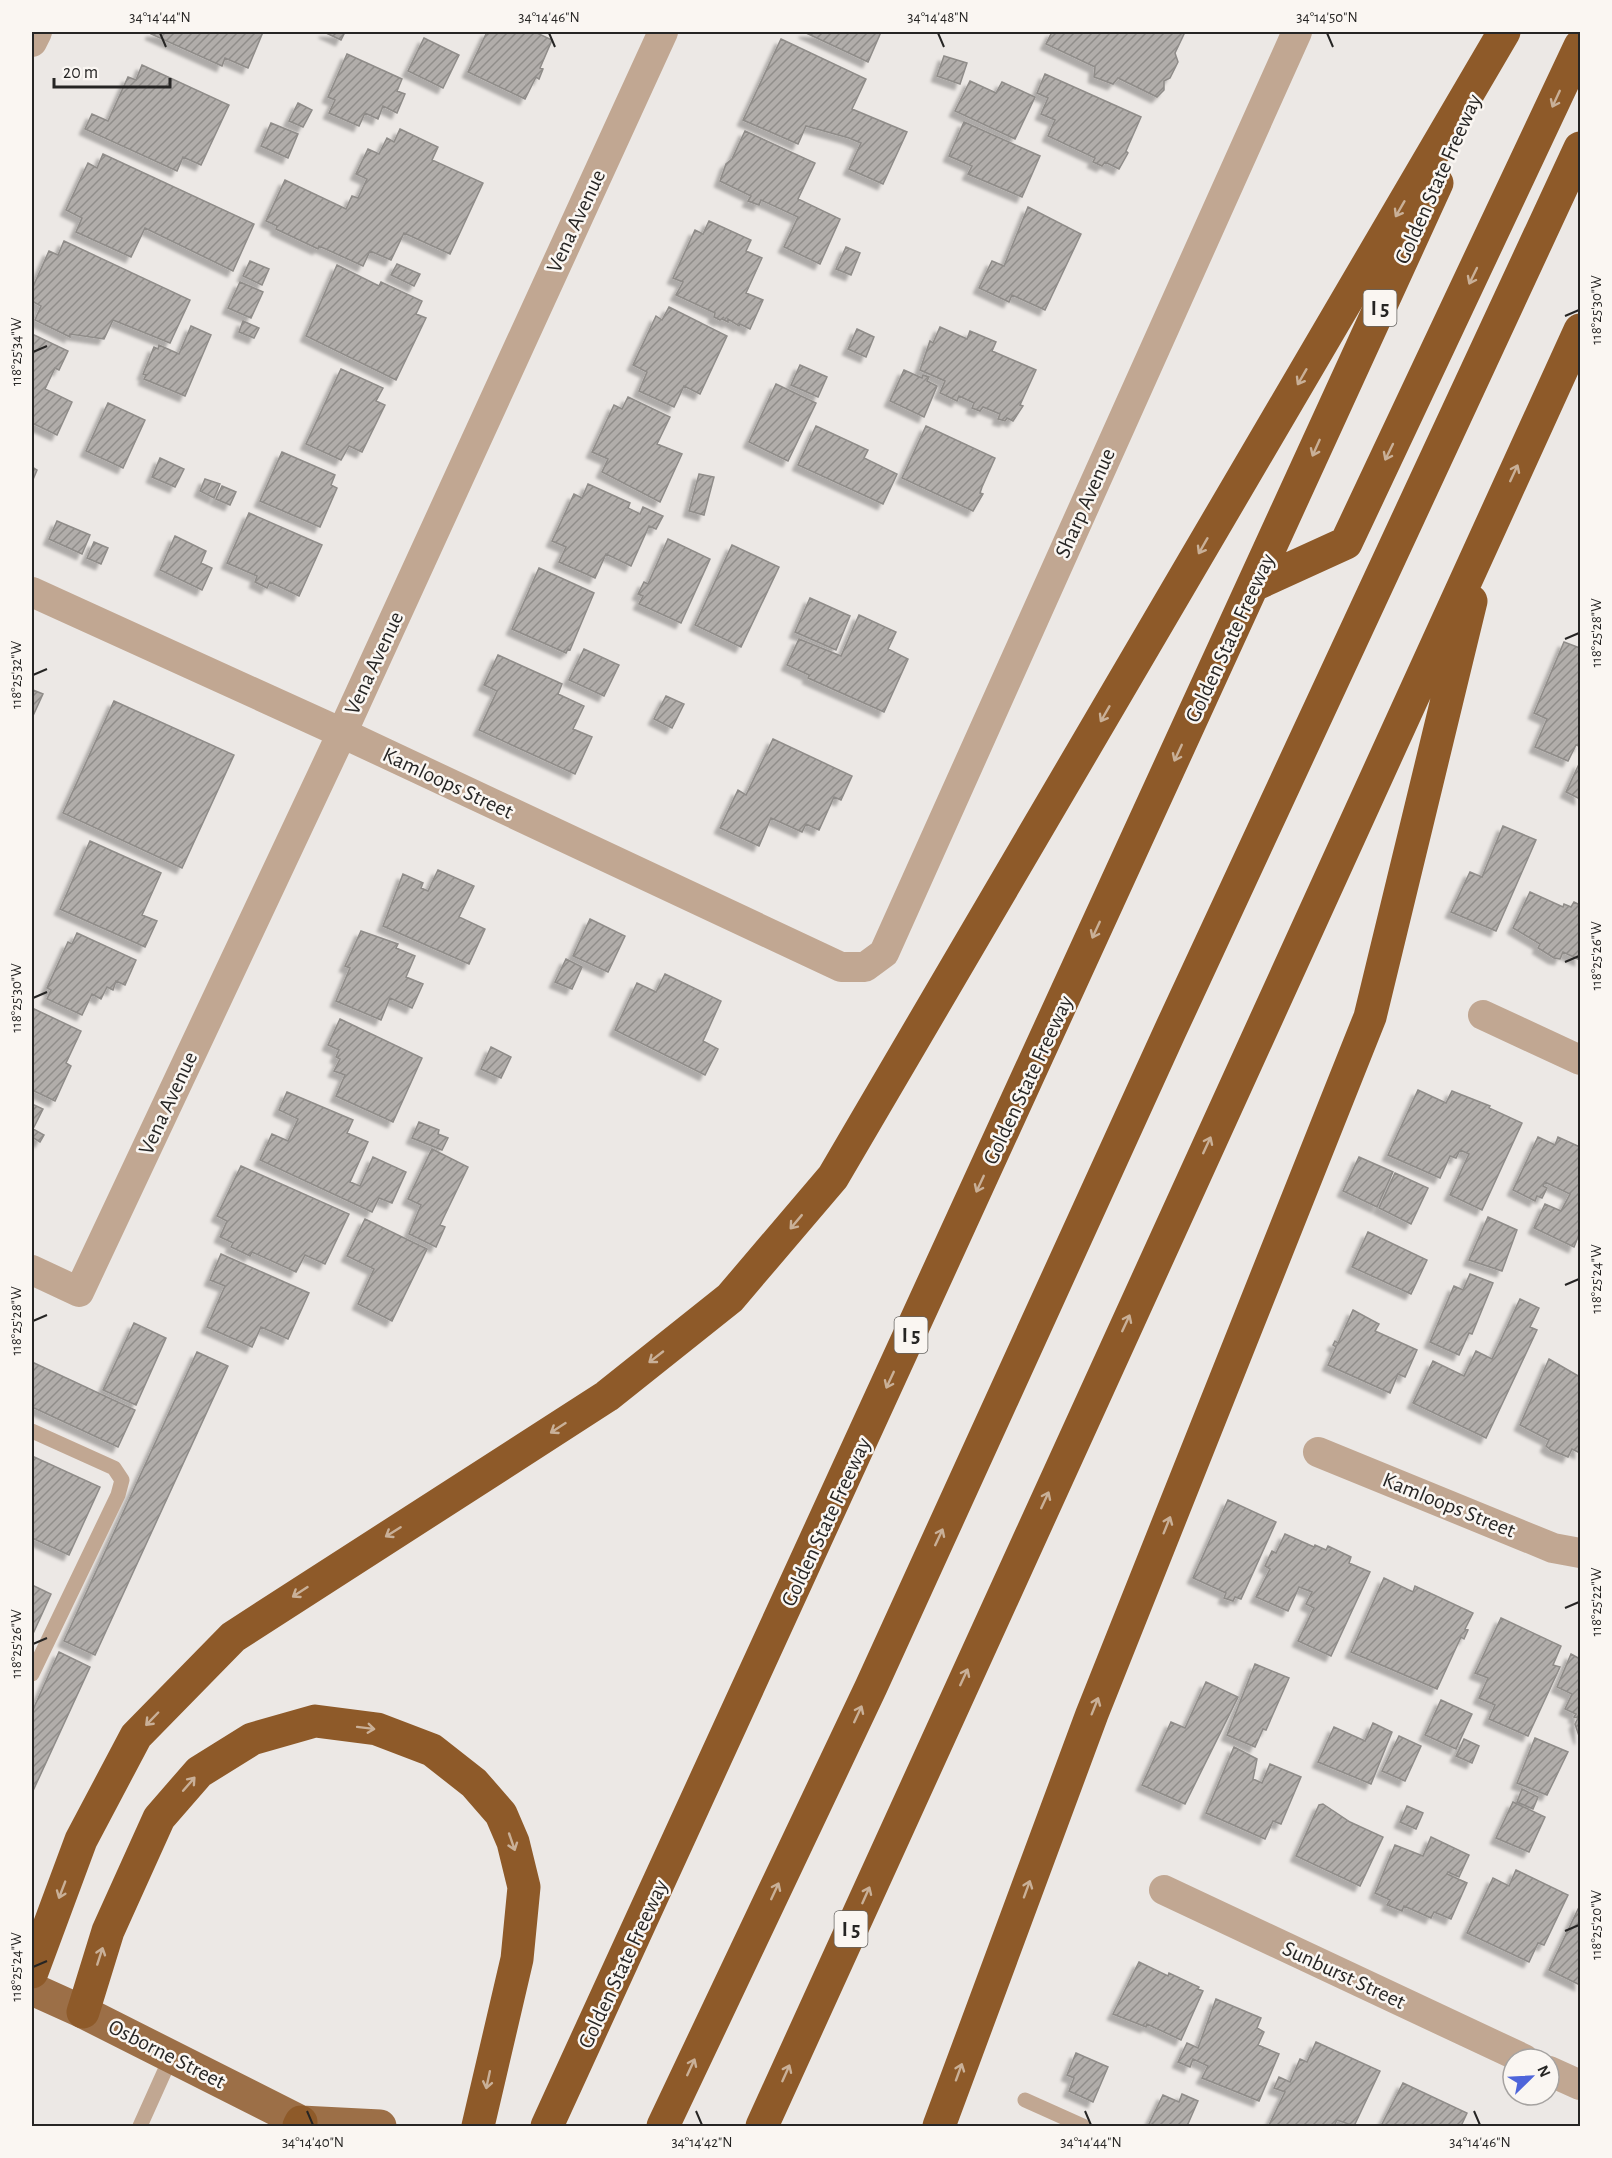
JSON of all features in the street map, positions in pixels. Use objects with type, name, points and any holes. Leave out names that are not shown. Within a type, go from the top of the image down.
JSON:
[{"type":"highway","name":"Golden State Freeway","points":[[547,2127],[1505,32]]},
{"type":"highway","points":[[32,1972],[81,1840],[136,1736],[233,1637],[607,1396],[730,1298],[834,1177],[1505,32]]},
{"type":"highway","points":[[1254,585],[1346,543],[1581,46]]},
{"type":"highway","points":[[665,2123],[871,1687],[1170,1031],[1581,148]]},
{"type":"highway","name":"I 5","points":[[762,2127],[1581,330]]},
{"type":"highway","points":[[939,2127],[1092,1714],[1370,1017],[1490,526]]},
{"type":"highway","points":[[83,2012],[108,1931],[159,1818],[199,1772],[252,1739],[315,1721],[377,1729],[432,1750],[474,1783],[501,1814],[513,1842],[524,1887],[517,1959],[478,2127]]},
{"type":"main road","name":"Osborne Street","points":[[32,1989],[171,2056],[301,2125],[380,2127]]},
{"type":"street","points":[[32,42],[37,32]]},
{"type":"street","name":"Vena Avenue","points":[[32,1270],[80,1292],[342,733],[663,32]]},
{"type":"street","name":"Sharp Avenue","points":[[865,967],[884,953],[1297,32]]},
{"type":"street","name":"Kamloops Street","points":[[32,592],[342,733],[841,967],[865,967]]},
{"type":"street","points":[[1483,1015],[1581,1060]]},
{"type":"street","name":"Kamloops Street","points":[[1318,1452],[1554,1548],[1581,1553]]},
{"type":"street","name":"Sunburst Street","points":[[1164,1890],[1501,2048]]},
{"type":"street","points":[[1561,2076],[1581,2085]]},
{"type":"lane","points":[[32,1431],[114,1468],[122,1480],[118,1495],[32,1674]]},
{"type":"lane","points":[[140,2127],[171,2056]]},
{"type":"lane","points":[[1025,2100],[1083,2127]]},
{"type":"building","points":[[152,32],[263,32],[248,68],[225,58],[222,66],[151,34]]},
{"type":"building","points":[[324,32],[345,32],[341,40]]},
{"type":"building","points":[[487,32],[535,32],[552,40],[540,68],[543,69],[539,79],[536,77],[525,99],[468,72]]},
{"type":"building","points":[[804,32],[881,32],[868,62]]},
{"type":"building","points":[[1052,32],[1185,32],[1175,53],[1178,62],[1170,78],[1164,81],[1164,90],[1157,97],[1118,78],[1113,84],[1094,77],[1095,67],[1046,44]]},
{"type":"building","points":[[424,38],[459,55],[443,88],[408,71]]},
{"type":"building","points":[[781,39],[866,79],[852,109],[907,132],[883,184],[849,169],[861,143],[806,126],[798,144],[743,120]]},
{"type":"building","points":[[347,54],[402,79],[397,91],[405,94],[397,113],[383,106],[378,119],[365,113],[359,126],[329,113],[335,100],[328,97]]},
{"type":"building","points":[[944,56],[967,63],[960,84],[937,76]]},
{"type":"building","points":[[142,65],[229,105],[201,165],[183,157],[177,171],[85,129],[92,114],[108,121],[128,77],[136,80]]},
{"type":"building","points":[[1045,74],[1141,117],[1126,151],[1128,153],[1119,169],[1105,162],[1102,166],[1093,162],[1095,158],[1048,136],[1055,120],[1041,114],[1048,98],[1037,93]]},
{"type":"building","points":[[970,81],[996,93],[1002,82],[1035,97],[1015,139],[955,111]]},
{"type":"building","points":[[298,103],[312,110],[303,127],[289,121]]},
{"type":"building","points":[[964,122],[1040,156],[1022,197],[968,174],[972,166],[949,156]]},
{"type":"building","points":[[271,123],[298,134],[288,158],[261,146]]},
{"type":"building","points":[[400,129],[438,147],[432,160],[483,183],[450,254],[404,233],[391,260],[370,251],[363,266],[319,246],[318,249],[276,229],[277,226],[266,221],[285,180],[346,209],[352,196],[358,198],[367,179],[356,174],[368,149],[379,154],[387,138],[394,142]]},
{"type":"building","points":[[745,131],[815,163],[798,199],[840,219],[820,264],[784,247],[798,217],[761,200],[759,205],[748,201],[751,196],[720,181],[726,164],[732,159]]},
{"type":"building","points":[[103,154],[254,224],[233,271],[145,228],[131,257],[76,232],[82,218],[66,210],[88,163],[97,168]]},
{"type":"building","points":[[1028,207],[1081,234],[1045,310],[1012,295],[1009,302],[979,288],[992,261],[1004,266]]},
{"type":"building","points":[[709,221],[751,240],[746,251],[762,258],[746,293],[763,300],[750,329],[740,324],[739,326],[728,319],[728,322],[722,319],[724,317],[720,320],[714,317],[715,313],[676,295],[683,282],[673,278],[695,230],[703,234]]},
{"type":"building","points":[[64,241],[190,300],[170,343],[113,320],[104,339],[70,334],[70,337],[35,320],[41,306],[32,301],[32,289],[49,251],[58,255]]},
{"type":"building","points":[[846,247],[860,253],[851,275],[836,269]]},
{"type":"building","points":[[250,261],[269,269],[262,285],[243,276]]},
{"type":"building","points":[[397,264],[420,274],[414,286],[391,275]]},
{"type":"building","points":[[337,265],[379,286],[381,282],[422,301],[416,314],[426,318],[396,380],[306,336]]},
{"type":"building","points":[[240,282],[263,292],[251,318],[228,308]]},
{"type":"building","points":[[669,307],[727,336],[700,394],[684,386],[674,407],[639,391],[647,372],[633,365],[656,316],[662,320]]},
{"type":"building","points":[[243,321],[259,328],[254,338],[239,332]]},
{"type":"building","points":[[191,326],[211,335],[185,396],[144,379],[146,375],[143,374],[154,347],[158,349],[159,345],[179,354]]},
{"type":"building","points":[[940,327],[967,339],[970,331],[996,342],[992,351],[1036,370],[1020,405],[1023,406],[1013,421],[1007,418],[1005,421],[998,419],[1000,414],[983,407],[980,411],[972,408],[974,403],[959,396],[957,401],[940,393],[945,381],[920,370],[930,341],[933,343]]},
{"type":"building","points":[[857,329],[874,337],[866,357],[848,349]]},
{"type":"building","points":[[32,334],[68,351],[59,370],[55,368],[45,389],[72,402],[57,435],[32,423]]},
{"type":"building","points":[[800,365],[827,377],[818,397],[791,385]]},
{"type":"building","points":[[341,369],[383,388],[376,401],[385,405],[362,452],[349,446],[341,460],[306,444]]},
{"type":"building","points":[[904,370],[922,378],[923,375],[929,377],[927,381],[937,386],[924,417],[890,401]]},
{"type":"building","points":[[776,384],[816,403],[788,461],[749,442]]},
{"type":"building","points":[[628,397],[670,417],[657,444],[682,454],[660,502],[602,472],[608,459],[592,452],[614,405],[622,409]]},
{"type":"building","points":[[108,403],[145,420],[123,468],[86,451]]},
{"type":"building","points":[[816,426],[868,450],[864,458],[897,474],[883,504],[798,465]]},
{"type":"building","points":[[926,426],[995,458],[980,493],[983,494],[973,511],[902,478]]},
{"type":"building","points":[[282,452],[335,475],[331,485],[337,488],[320,527],[260,501]]},
{"type":"building","points":[[160,458],[184,469],[175,487],[152,477]]},
{"type":"building","points":[[32,467],[37,470],[32,482]]},
{"type":"building","points":[[699,474],[714,477],[704,515],[689,511]]},
{"type":"building","points":[[205,479],[220,484],[214,498],[200,491]]},
{"type":"building","points":[[588,484],[630,503],[628,508],[640,514],[643,507],[663,516],[656,529],[649,526],[631,566],[606,554],[595,578],[559,562],[566,547],[552,541],[574,494],[582,498]]},
{"type":"building","points":[[222,486],[236,492],[230,505],[216,499]]},
{"type":"building","points":[[249,513],[322,545],[299,596],[270,582],[267,588],[255,582],[257,576],[227,563]]},
{"type":"building","points":[[57,521],[90,535],[82,554],[49,539]]},
{"type":"building","points":[[175,536],[206,551],[201,563],[212,568],[202,590],[160,570]]},
{"type":"building","points":[[668,539],[710,559],[681,623],[639,604],[643,596],[638,594],[644,582],[648,584]]},
{"type":"building","points":[[94,542],[108,548],[101,564],[87,558]]},
{"type":"building","points":[[732,545],[779,567],[741,647],[695,625]]},
{"type":"building","points":[[539,568],[594,593],[570,650],[568,649],[566,653],[512,629]]},
{"type":"building","points":[[810,598],[850,616],[836,650],[795,632]]},
{"type":"building","points":[[859,615],[896,632],[888,649],[908,659],[884,712],[808,678],[809,675],[787,665],[799,639],[841,656]]},
{"type":"building","points":[[1564,642],[1580,648],[1580,742],[1568,761],[1535,747],[1547,719],[1534,713]]},
{"type":"building","points":[[584,649],[619,665],[604,696],[569,680]]},
{"type":"building","points":[[498,655],[562,684],[558,694],[584,706],[573,729],[592,737],[575,774],[479,730],[497,691],[484,685]]},
{"type":"building","points":[[33,690],[43,694],[32,718],[32,693]]},
{"type":"building","points":[[666,696],[684,704],[672,728],[654,719]]},
{"type":"building","points":[[114,701],[234,755],[182,868],[63,813]]},
{"type":"building","points":[[773,739],[852,776],[841,800],[834,797],[819,830],[806,824],[802,832],[771,818],[759,846],[720,828],[738,790],[746,795]]},
{"type":"building","points":[[1580,762],[1580,799],[1566,792]]},
{"type":"building","points":[[1503,826],[1536,840],[1496,931],[1451,912],[1470,872],[1482,877]]},
{"type":"building","points":[[90,841],[161,873],[142,915],[157,921],[145,947],[60,909]]},
{"type":"building","points":[[438,870],[474,886],[459,917],[485,929],[469,964],[383,926],[403,874],[423,883],[421,888],[428,891]]},
{"type":"building","points":[[1530,892],[1563,907],[1564,904],[1571,907],[1574,902],[1580,905],[1580,960],[1563,952],[1560,959],[1554,958],[1538,948],[1540,944],[1513,928]]},
{"type":"building","points":[[590,919],[625,936],[608,972],[573,956]]},
{"type":"building","points":[[361,931],[398,944],[396,948],[415,956],[406,977],[423,984],[412,1008],[390,998],[381,1020],[336,1001],[350,968],[345,966]]},
{"type":"building","points":[[77,933],[136,960],[125,985],[116,981],[113,990],[107,987],[101,999],[92,994],[82,1015],[47,999],[51,990],[47,988],[68,942],[72,944]]},
{"type":"building","points":[[566,959],[582,967],[572,989],[555,982]]},
{"type":"building","points":[[665,974],[721,1001],[703,1041],[718,1049],[705,1075],[615,1030],[637,983],[656,992]]},
{"type":"building","points":[[32,1008],[81,1031],[66,1063],[71,1066],[55,1101],[32,1090]]},
{"type":"building","points":[[340,1019],[422,1058],[393,1122],[336,1096],[345,1075],[334,1071],[340,1059],[336,1057],[339,1050],[328,1045]]},
{"type":"building","points":[[491,1047],[511,1057],[501,1078],[481,1069]]},
{"type":"building","points":[[1418,1090],[1446,1103],[1452,1091],[1490,1106],[1489,1108],[1522,1123],[1482,1210],[1450,1195],[1469,1154],[1460,1150],[1456,1158],[1450,1156],[1440,1178],[1388,1155]]},
{"type":"building","points":[[287,1092],[353,1120],[347,1133],[368,1142],[350,1182],[360,1186],[373,1157],[406,1172],[392,1203],[379,1198],[372,1212],[260,1160],[272,1134],[288,1141],[298,1119],[279,1110]]},
{"type":"building","points":[[32,1104],[43,1109],[33,1129],[44,1135],[40,1142],[32,1137]]},
{"type":"building","points":[[419,1122],[439,1130],[438,1134],[448,1138],[442,1150],[412,1138]]},
{"type":"building","points":[[1538,1137],[1555,1145],[1558,1137],[1580,1147],[1580,1232],[1574,1247],[1534,1228],[1545,1204],[1561,1211],[1570,1194],[1545,1182],[1543,1186],[1547,1188],[1542,1198],[1537,1196],[1535,1201],[1513,1190]]},
{"type":"building","points":[[432,1149],[468,1167],[440,1225],[445,1227],[436,1247],[409,1234],[421,1205],[408,1199]]},
{"type":"building","points":[[1359,1157],[1393,1172],[1377,1207],[1343,1191]]},
{"type":"building","points":[[241,1166],[349,1214],[325,1264],[305,1255],[296,1272],[252,1252],[250,1256],[231,1247],[233,1243],[220,1237],[227,1221],[217,1216]]},
{"type":"building","points":[[1395,1173],[1428,1188],[1411,1224],[1379,1208]]},
{"type":"building","points":[[1488,1217],[1517,1230],[1502,1271],[1469,1260]]},
{"type":"building","points":[[365,1219],[427,1249],[392,1321],[358,1304],[374,1269],[347,1256]]},
{"type":"building","points":[[1368,1232],[1427,1260],[1411,1294],[1352,1267]]},
{"type":"building","points":[[221,1254],[309,1293],[288,1339],[261,1327],[252,1347],[207,1327],[225,1286],[210,1280]]},
{"type":"building","points":[[1470,1274],[1493,1283],[1472,1334],[1469,1333],[1459,1355],[1430,1342],[1454,1286],[1463,1290]]},
{"type":"building","points":[[1520,1299],[1539,1308],[1530,1327],[1537,1330],[1486,1438],[1413,1403],[1433,1361],[1464,1376],[1476,1351],[1492,1359]]},
{"type":"building","points":[[1353,1310],[1379,1324],[1375,1331],[1417,1350],[1405,1377],[1398,1374],[1390,1393],[1328,1365],[1336,1347],[1333,1345],[1335,1341],[1338,1343]]},
{"type":"building","points":[[134,1323],[166,1338],[136,1405],[103,1390]]},
{"type":"building","points":[[197,1352],[228,1366],[95,1655],[64,1641]]},
{"type":"building","points":[[1549,1359],[1580,1377],[1580,1453],[1572,1449],[1568,1457],[1546,1446],[1549,1440],[1520,1425]]},
{"type":"building","points":[[32,1362],[135,1410],[118,1447],[32,1407]]},
{"type":"building","points":[[32,1456],[100,1487],[69,1555],[32,1538]]},
{"type":"building","points":[[1228,1500],[1276,1522],[1241,1599],[1235,1597],[1233,1601],[1224,1598],[1226,1593],[1193,1578]]},
{"type":"building","points":[[1285,1534],[1314,1547],[1315,1545],[1326,1550],[1328,1546],[1351,1557],[1349,1563],[1370,1572],[1331,1656],[1298,1641],[1314,1608],[1306,1604],[1312,1592],[1299,1587],[1288,1611],[1256,1597],[1270,1569],[1265,1566],[1272,1551],[1276,1553]]},
{"type":"building","points":[[1384,1578],[1413,1592],[1415,1586],[1473,1613],[1465,1629],[1468,1630],[1464,1639],[1461,1637],[1437,1689],[1351,1652]]},
{"type":"building","points":[[32,1585],[51,1594],[32,1636]]},
{"type":"building","points":[[1501,1618],[1561,1646],[1553,1665],[1560,1667],[1528,1736],[1489,1719],[1495,1705],[1479,1698],[1488,1678],[1475,1673]]},
{"type":"building","points":[[59,1652],[90,1667],[32,1793],[32,1712]]},
{"type":"building","points":[[1571,1654],[1580,1659],[1580,1739],[1575,1724],[1578,1718],[1574,1717],[1576,1714],[1565,1709],[1572,1694],[1557,1687]]},
{"type":"building","points":[[1255,1664],[1289,1678],[1266,1730],[1263,1729],[1255,1747],[1227,1735]]},
{"type":"building","points":[[1206,1682],[1238,1697],[1185,1804],[1142,1785],[1171,1722],[1185,1728]]},
{"type":"building","points":[[1441,1700],[1472,1714],[1456,1749],[1425,1735]]},
{"type":"building","points":[[1373,1723],[1392,1732],[1371,1784],[1318,1762],[1334,1727],[1365,1741]]},
{"type":"building","points":[[1399,1736],[1421,1746],[1405,1781],[1382,1771]]},
{"type":"building","points":[[1535,1738],[1568,1752],[1547,1795],[1517,1783]]},
{"type":"building","points":[[1464,1739],[1479,1746],[1472,1763],[1456,1756]]},
{"type":"building","points":[[1234,1747],[1257,1759],[1253,1779],[1262,1783],[1270,1764],[1301,1777],[1281,1824],[1273,1821],[1265,1839],[1206,1813]]},
{"type":"building","points":[[1522,1789],[1538,1797],[1533,1809],[1517,1802]]},
{"type":"building","points":[[1513,1802],[1545,1817],[1529,1852],[1496,1838]]},
{"type":"building","points":[[1323,1804],[1350,1822],[1383,1837],[1360,1886],[1296,1856],[1319,1805]]},
{"type":"building","points":[[1407,1806],[1423,1813],[1416,1829],[1400,1822]]},
{"type":"building","points":[[1431,1837],[1469,1855],[1459,1877],[1448,1872],[1447,1874],[1467,1883],[1451,1919],[1434,1912],[1431,1918],[1404,1906],[1402,1911],[1387,1905],[1390,1900],[1375,1893],[1395,1845],[1423,1856]]},
{"type":"building","points":[[1516,1870],[1568,1895],[1544,1945],[1538,1943],[1529,1962],[1467,1933],[1493,1878],[1509,1886]]},
{"type":"building","points":[[1580,1905],[1580,1985],[1549,1970]]},
{"type":"building","points":[[1139,1962],[1168,1976],[1169,1973],[1203,1991],[1181,2040],[1147,2024],[1146,2027],[1113,2014]]},
{"type":"building","points":[[1216,1999],[1261,2018],[1257,2028],[1264,2032],[1258,2045],[1279,2054],[1259,2101],[1202,2078],[1208,2066],[1193,2059],[1190,2067],[1178,2062],[1187,2043],[1198,2048]]},
{"type":"building","points":[[1316,2042],[1380,2071],[1354,2126],[1337,2120],[1334,2126],[1269,2125],[1285,2092],[1274,2088],[1279,2077],[1290,2082],[1300,2059],[1307,2062]]},
{"type":"building","points":[[1076,2053],[1108,2067],[1093,2102],[1069,2091],[1074,2078],[1067,2075]]},
{"type":"building","points":[[1403,2083],[1467,2113],[1461,2126],[1381,2126]]},
{"type":"building","points":[[1182,2094],[1198,2101],[1187,2126],[1148,2126],[1163,2095],[1179,2102]]}]
